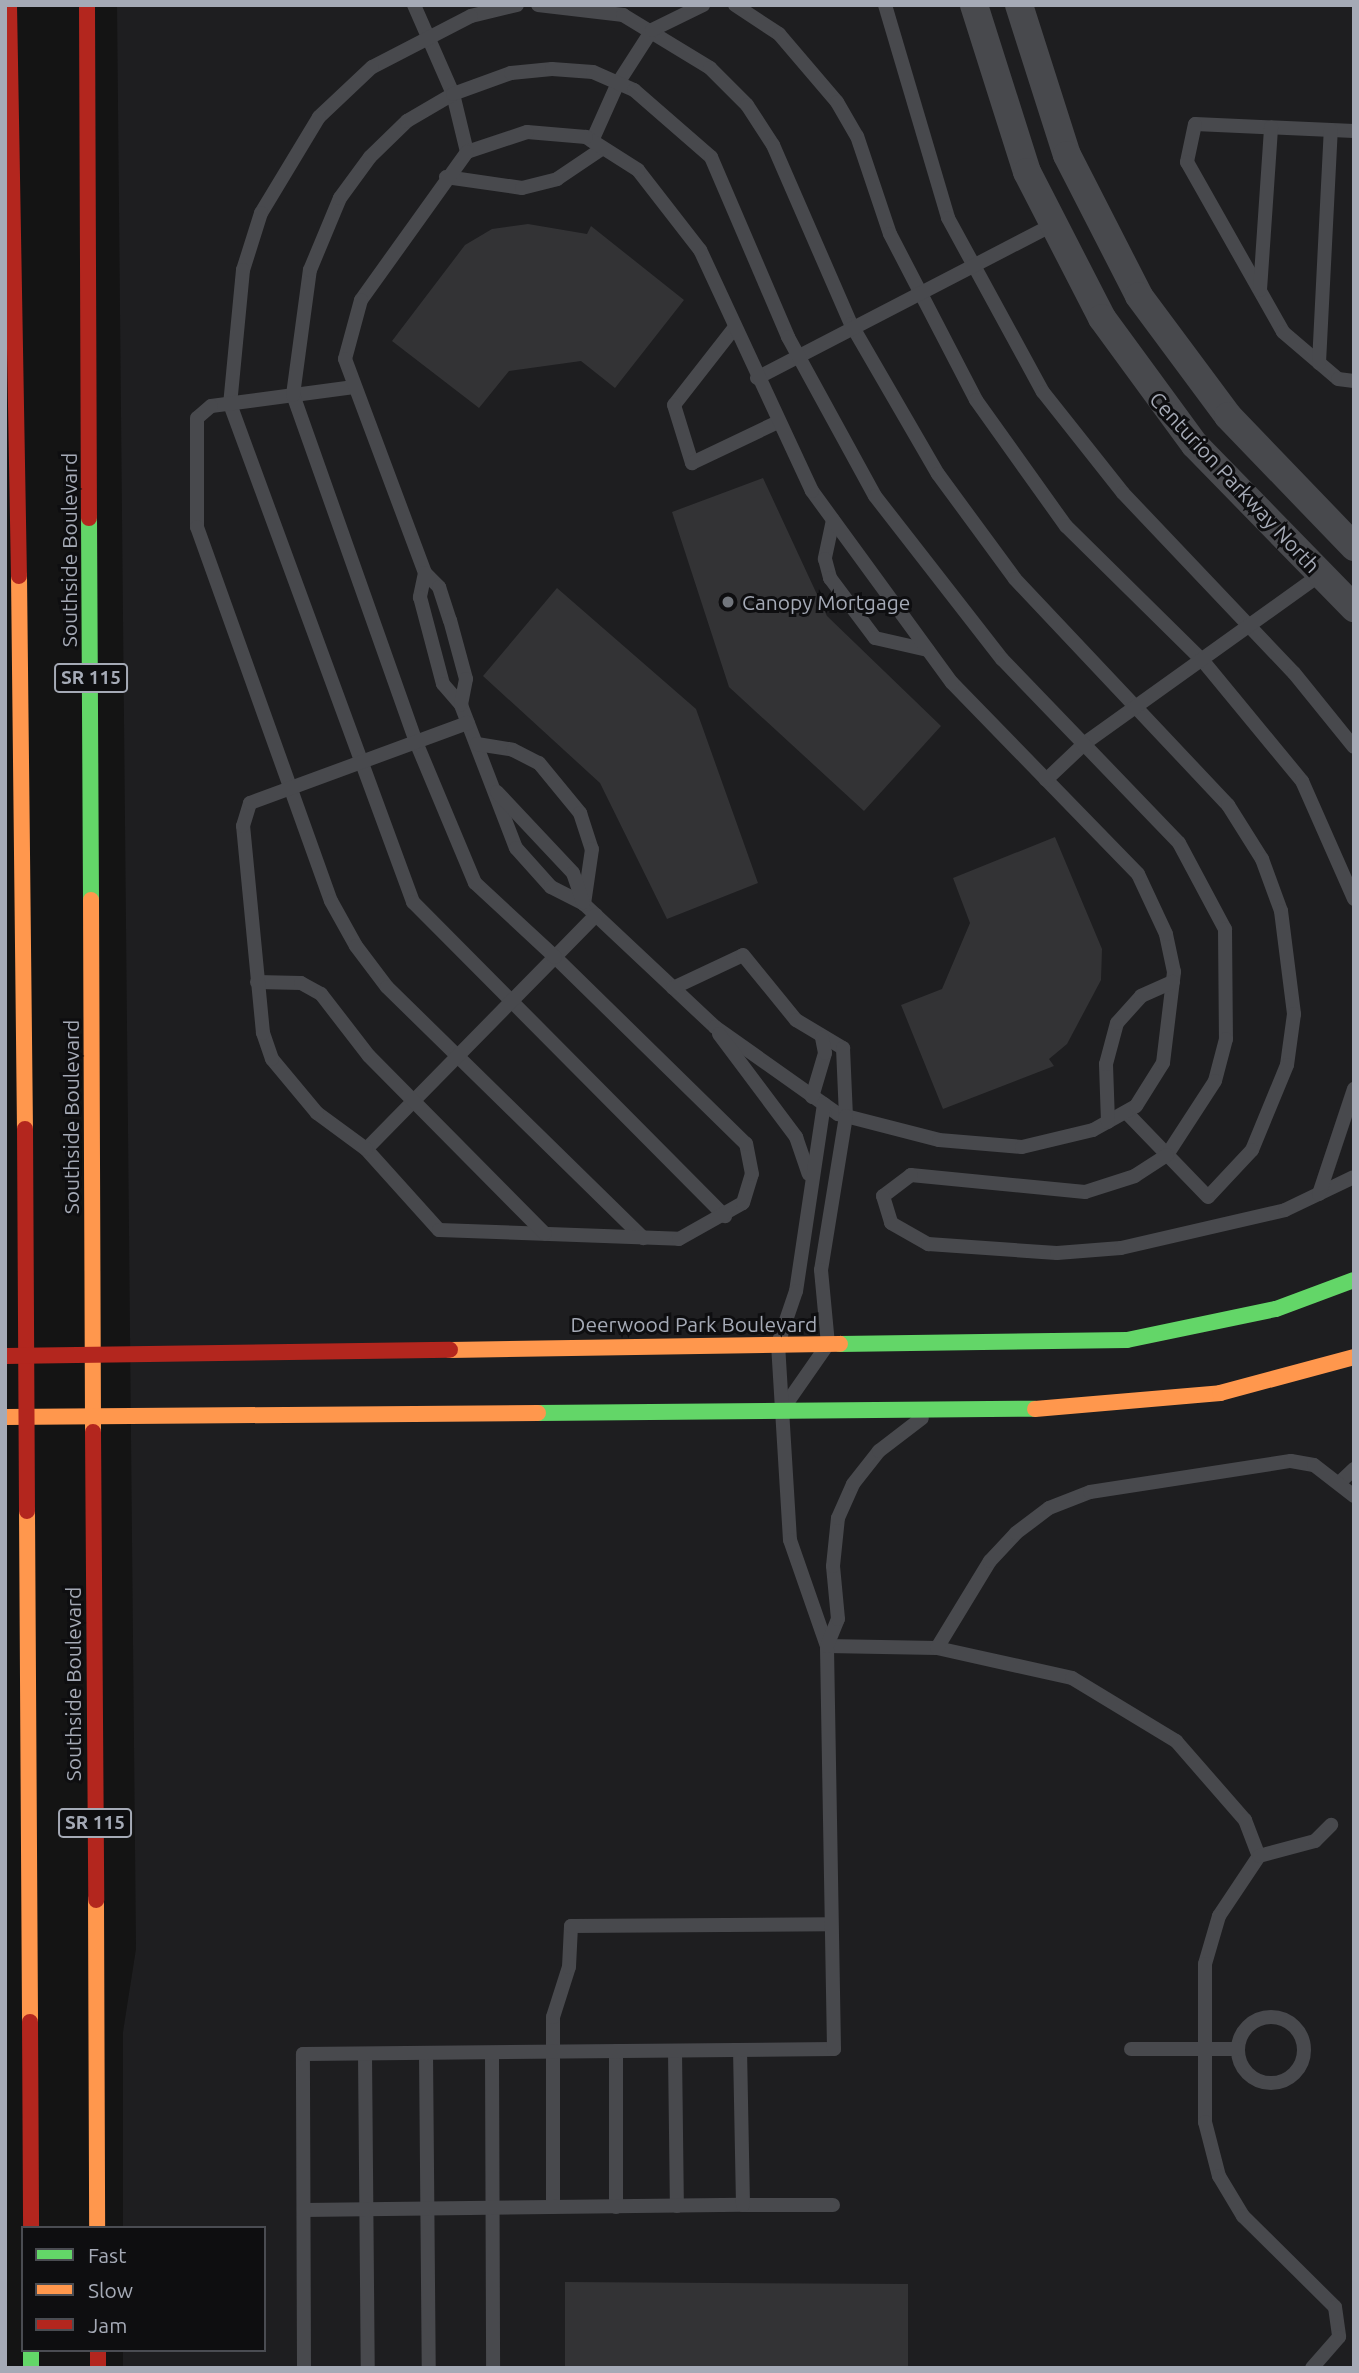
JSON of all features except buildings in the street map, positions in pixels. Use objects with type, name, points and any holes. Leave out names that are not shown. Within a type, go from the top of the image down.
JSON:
[{"type":"main road","name":"SR 115","points":[[9,5],[27,1354],[31,2226]]},
{"type":"main road","name":"Southside Boulevard","points":[[87,5],[97,2226]]},
{"type":"main road","name":"Deerwood Park Boulevard","points":[[5,1356],[93,1351],[1127,1340],[1276,1308],[1354,1280]]},
{"type":"main road","points":[[5,1417],[926,1415],[1070,1409],[1220,1393],[1354,1357]]},
{"type":"main road","points":[[8,1497],[26,1417]]},
{"type":"street","name":"Centurion Parkway North","points":[[974,5],[996,89],[1052,225],[1147,386],[1320,575],[1354,608]]},
{"type":"street","name":"Centurion Parkway North","points":[[1019,5],[1038,75],[1091,206],[1181,361],[1352,542]]},
{"type":"street","points":[[1052,225],[1091,206]]},
{"type":"lane","points":[[414,5],[425,39],[453,94],[467,152]]},
{"type":"lane","points":[[517,5],[471,16],[372,68],[319,117],[261,214],[243,270],[230,404],[413,902],[726,1216]]},
{"type":"lane","points":[[538,5],[623,15],[652,30],[710,68],[747,105],[773,145],[853,328],[909,432],[984,537],[1228,805],[1262,859],[1292,970],[1287,1065],[1252,1150],[1208,1197],[1126,1112]]},
{"type":"lane","points":[[446,177],[522,188],[557,179],[598,144],[618,83],[652,30],[703,5]]},
{"type":"lane","points":[[735,5],[779,34],[837,102],[921,293],[1013,457],[1074,535],[1203,660],[1302,781],[1354,899]]},
{"type":"lane","points":[[885,5],[948,218],[1043,392],[1082,446],[1250,626],[1354,747]]},
{"type":"lane","points":[[468,723],[416,742],[361,762],[250,803],[243,826],[257,982],[272,1059],[317,1113],[366,1149],[439,1230],[679,1239],[726,1216],[743,1203],[752,1174],[746,1144],[555,957],[475,883],[416,742],[293,396],[310,270],[340,198],[407,121],[453,94],[511,73],[552,69],[593,72],[618,83],[670,116],[711,157],[796,353],[875,496],[1002,659],[1180,843],[1225,929],[1226,1039],[1210,1091],[1167,1155],[1135,1176],[1085,1192],[911,1175],[883,1196],[883,1208],[905,1236],[928,1244],[1057,1253],[1185,1235],[1284,1210],[1354,1177]]},
{"type":"lane","points":[[1354,131],[1195,124],[1187,162],[1283,332],[1338,379],[1354,381]]},
{"type":"lane","points":[[1259,290],[1271,127]]},
{"type":"lane","points":[[1319,363],[1331,130]]},
{"type":"lane","points":[[425,573],[420,597],[443,684],[461,705],[497,792],[500,821],[516,848],[551,887],[584,904],[715,1027],[818,1100],[846,1116],[929,1138],[1022,1147],[1108,1122],[1126,1112],[1163,1063],[1173,982],[1166,934],[1138,874],[1046,780],[928,650],[834,520],[776,423],[700,250],[638,170],[598,144],[527,132],[467,152],[446,177],[361,300],[345,359],[425,573],[439,587],[466,680],[461,705]]},
{"type":"lane","points":[[757,378],[796,353],[853,328],[1052,225]]},
{"type":"lane","points":[[735,327],[674,405],[692,463],[776,423]]},
{"type":"lane","points":[[354,387],[211,407],[197,418],[197,527],[331,901],[356,946],[387,987],[459,1054],[643,1238]]},
{"type":"lane","points":[[834,520],[825,559],[830,578],[875,638],[928,650]]},
{"type":"lane","points":[[1046,780],[1085,743],[1138,708],[1320,575]]},
{"type":"lane","points":[[477,744],[513,750],[540,763],[580,813],[593,849],[584,904]]},
{"type":"lane","points":[[497,792],[573,873],[584,904]]},
{"type":"lane","points":[[366,1149],[596,915]]},
{"type":"lane","points":[[673,988],[743,955],[796,1020],[843,1048],[846,1116],[821,1270],[828,1344],[779,1414]]},
{"type":"lane","points":[[257,982],[301,983],[321,994],[336,1020],[545,1234]]},
{"type":"lane","points":[[1108,1122],[1106,1064],[1117,1023],[1141,996],[1173,982]]},
{"type":"lane","points":[[715,1027],[796,1137],[809,1177]]},
{"type":"lane","points":[[304,2368],[303,2054],[834,2049],[827,1646],[790,1540],[789,1442],[779,1414],[778,1344],[796,1291],[825,1053],[822,1037]]},
{"type":"lane","points":[[1319,1194],[1354,1089]]},
{"type":"lane","points":[[827,1646],[838,1619],[833,1566],[838,1518],[853,1484],[879,1451],[926,1415]]},
{"type":"lane","points":[[937,1648],[989,1561],[1049,1508],[1090,1492],[1291,1461],[1314,1465],[1354,1496]]},
{"type":"lane","points":[[1339,1483],[1354,1469]]},
{"type":"lane","points":[[827,1646],[937,1648],[1034,1665],[1120,1704],[1175,1741],[1226,1794],[1257,1841],[1259,1856],[1213,1930],[1205,1964],[1205,2122],[1219,2176],[1271,2248],[1335,2307],[1339,2337],[1312,2368]]},
{"type":"lane","points":[[1259,1856],[1315,1841],[1331,1825]]},
{"type":"lane","points":[[553,2207],[553,2017],[569,1967],[571,1926],[831,1924]]},
{"type":"lane","points":[[1266,2017],[1288,2021],[1305,2048],[1299,2068],[1272,2083],[1244,2069],[1238,2049],[1246,2028],[1266,2017]]},
{"type":"lane","points":[[1131,2049],[1238,2049]]},
{"type":"lane","points":[[740,2050],[743,2205]]},
{"type":"lane","points":[[615,2051],[615,2207]]},
{"type":"lane","points":[[676,2051],[677,2206]]},
{"type":"lane","points":[[426,2053],[429,2368]]},
{"type":"lane","points":[[492,2053],[493,2368]]},
{"type":"lane","points":[[365,2054],[368,2368]]},
{"type":"lane","points":[[304,2210],[834,2205]]},
{"type":"shaded area","points":[[117,5],[1354,5],[1354,2368],[123,2368],[123,2352],[266,2352],[266,2226],[123,2226],[123,2032],[136,1949]]},
{"type":"traffic: fast","points":[[89,518],[91,900]]},
{"type":"traffic: fast","points":[[840,1344],[1127,1340],[1276,1309],[1354,1280]]},
{"type":"traffic: fast","points":[[538,1413],[1035,1409]]},
{"type":"traffic: fast","points":[[31,2352],[31,2368]]},
{"type":"traffic: slow","points":[[19,576],[25,1129]]},
{"type":"traffic: slow","points":[[91,900],[93,1432]]},
{"type":"traffic: slow","points":[[450,1350],[840,1344]]},
{"type":"traffic: slow","points":[[1035,1409],[1220,1393],[1354,1357]]},
{"type":"traffic: slow","points":[[5,1417],[538,1413]]},
{"type":"traffic: slow","points":[[27,1511],[30,2022]]},
{"type":"traffic: slow","points":[[96,1900],[97,2226]]},
{"type":"traffic: jam","points":[[9,5],[19,576]]},
{"type":"traffic: jam","points":[[87,5],[89,518]]},
{"type":"traffic: jam","points":[[25,1129],[27,1511]]},
{"type":"traffic: jam","points":[[5,1356],[450,1350]]},
{"type":"traffic: jam","points":[[93,1432],[96,1900]]},
{"type":"traffic: jam","points":[[30,2022],[31,2226]]},
{"type":"traffic: jam","points":[[98,2352],[98,2368]]},
{"type":"place","name":"Canopy Mortgage","points":[[728,602]]}]
